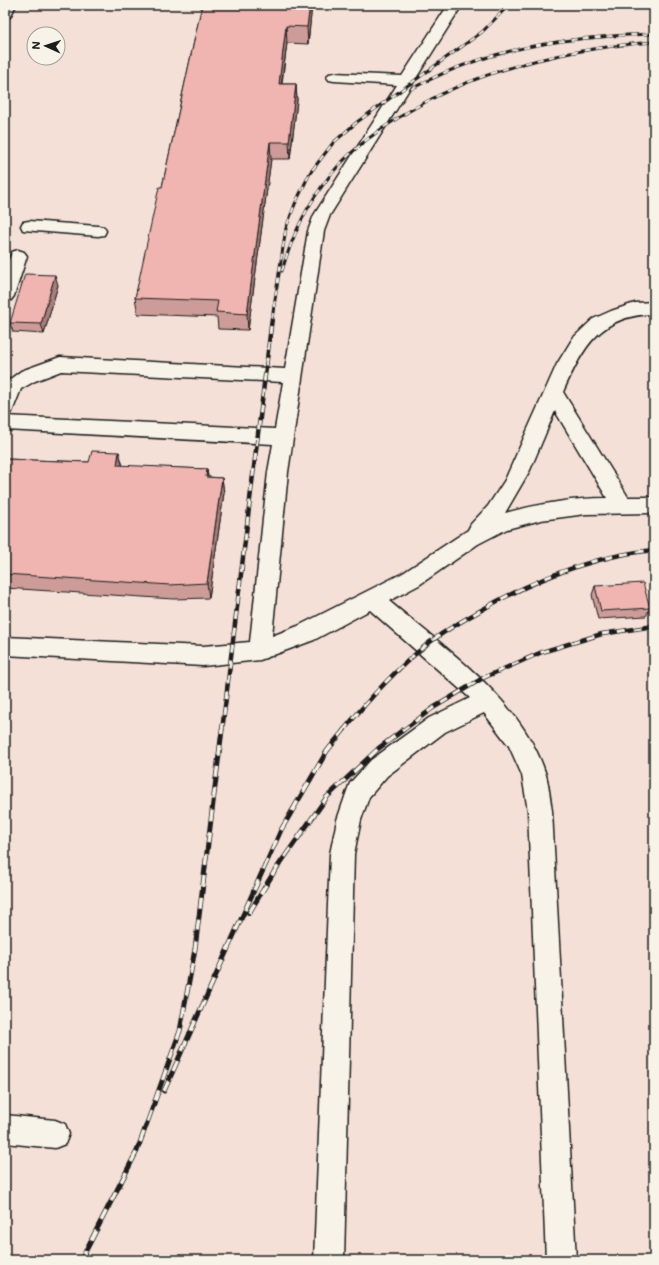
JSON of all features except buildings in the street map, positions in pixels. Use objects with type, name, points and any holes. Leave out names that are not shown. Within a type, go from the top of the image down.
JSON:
[{"type":"street","points":[[5,14],[9,5]]},
{"type":"street","points":[[260,650],[278,472],[313,247],[322,215],[455,5]]},
{"type":"street","points":[[334,77],[408,81]]},
{"type":"street","points":[[29,226],[98,231]]},
{"type":"street","points":[[5,296],[18,256]]},
{"type":"street","points":[[471,538],[495,512],[515,478],[571,355],[585,336],[605,320],[624,312],[645,307],[654,308]]},
{"type":"street","points":[[284,437],[5,417],[13,385],[28,376],[60,364],[294,376]]},
{"type":"street","points":[[554,392],[622,506]]},
{"type":"street","points":[[5,646],[203,656],[260,650],[306,633],[411,579],[471,538],[502,522],[541,512],[586,506],[654,505]]},
{"type":"street","points":[[372,599],[488,700],[518,739],[534,775],[540,811],[561,1260]]},
{"type":"street","points":[[329,1260],[342,854],[349,820],[359,791],[379,768],[437,725],[488,700]]},
{"type":"street","points":[[5,1129],[55,1134]]},
{"type":"shaded area","points":[[5,5],[654,5],[654,1260],[5,1260]]},
{"type":"railway","points":[[272,319],[286,228],[295,204],[310,173],[333,143],[357,122],[482,32],[509,5]]},
{"type":"railway","points":[[411,89],[462,66],[515,50],[560,41],[607,36],[654,34]]},
{"type":"railway","points":[[282,271],[286,256],[304,215],[329,177],[339,165],[360,146],[398,118],[427,101],[458,86],[521,64],[587,50],[654,42]]},
{"type":"railway","points":[[222,731],[272,318]]},
{"type":"railway","points":[[343,731],[372,697],[403,665],[431,641],[464,620],[499,600],[563,571],[608,558],[654,550]]},
{"type":"railway","points":[[402,731],[433,708],[483,678],[542,652],[602,634],[654,626]]},
{"type":"railway","points":[[81,1260],[137,1151],[180,1031],[195,949],[222,730]]},
{"type":"railway","points":[[164,1091],[281,830],[327,751],[344,730]]},
{"type":"railway","points":[[249,913],[274,872],[327,797],[379,748],[403,730]]}]
